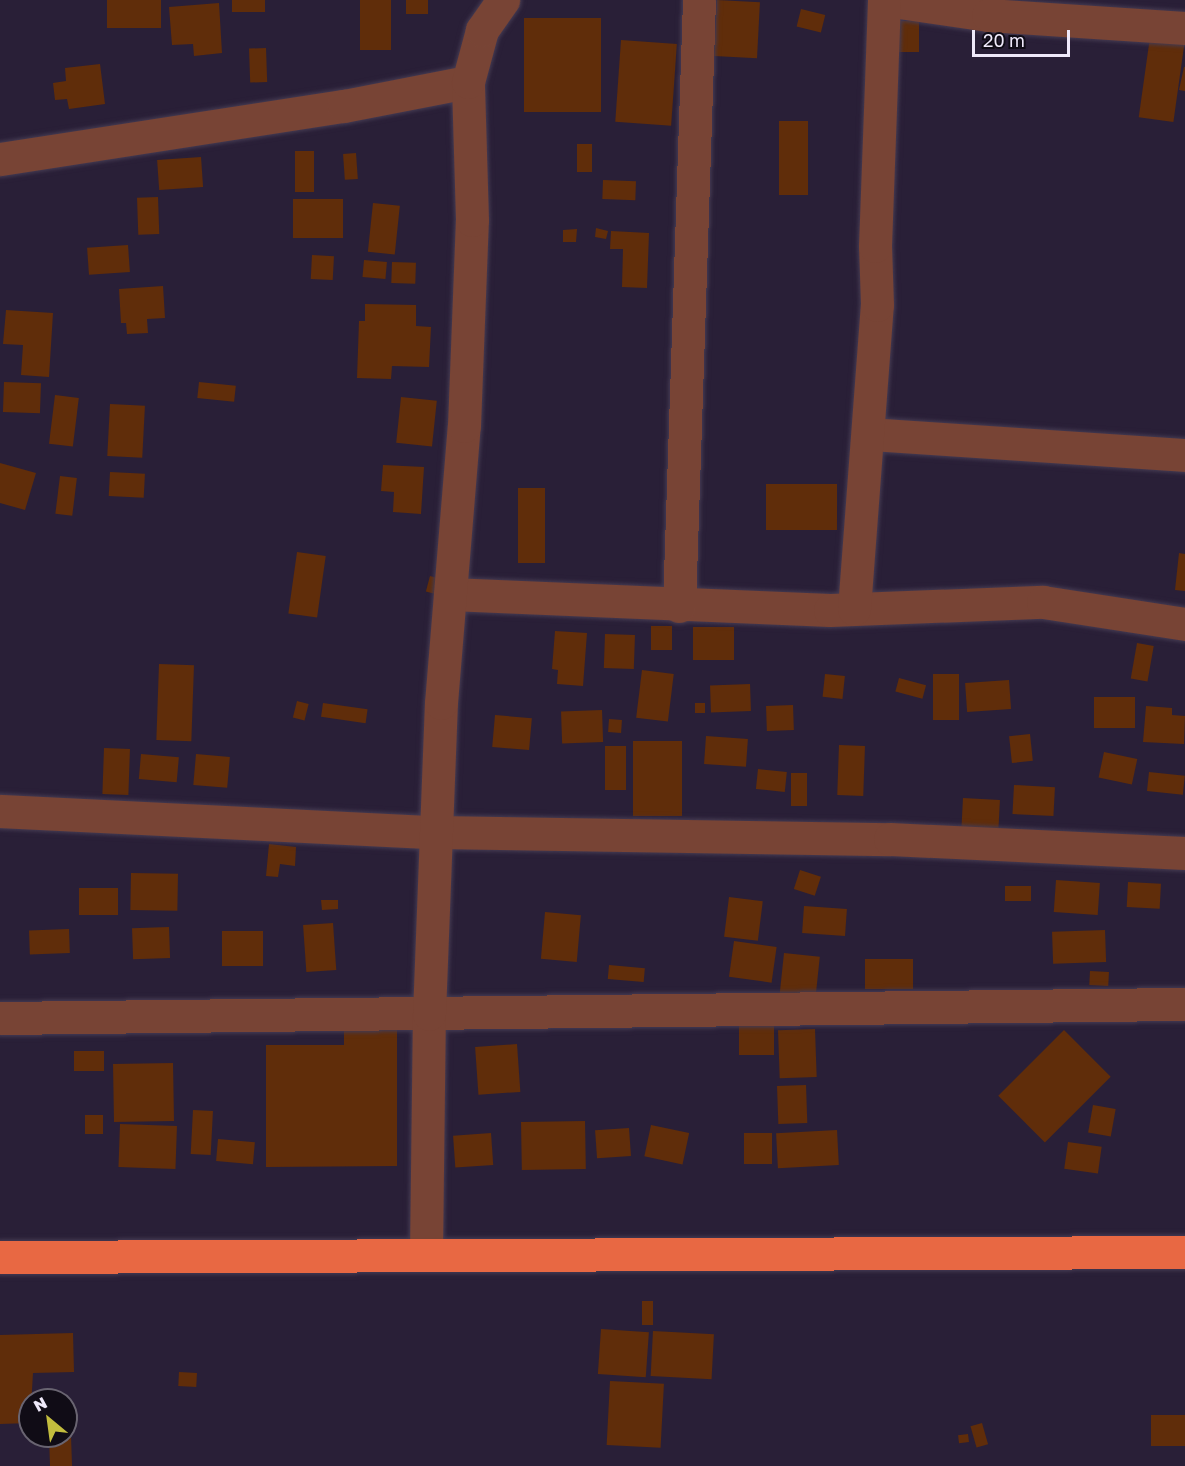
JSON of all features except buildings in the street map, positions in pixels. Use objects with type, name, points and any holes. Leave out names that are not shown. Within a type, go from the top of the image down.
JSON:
[{"type":"highway","points":[[0,1257],[426,1253],[1185,1252]]},
{"type":"street","points":[[426,1253],[429,1014],[436,832],[450,594],[464,426],[472,220],[468,82],[482,30],[503,0]]},
{"type":"street","points":[[679,606],[699,0]]},
{"type":"street","points":[[854,609],[877,304],[875,246],[885,0],[988,15],[1137,13],[1185,28]]},
{"type":"street","points":[[0,159],[344,106],[468,82]]},
{"type":"street","points":[[869,434],[1185,455]]},
{"type":"street","points":[[450,594],[679,606],[854,609],[1043,602],[1185,624]]},
{"type":"street","points":[[0,811],[436,832],[890,838],[1185,853]]},
{"type":"street","points":[[0,1018],[1185,1004]]}]
